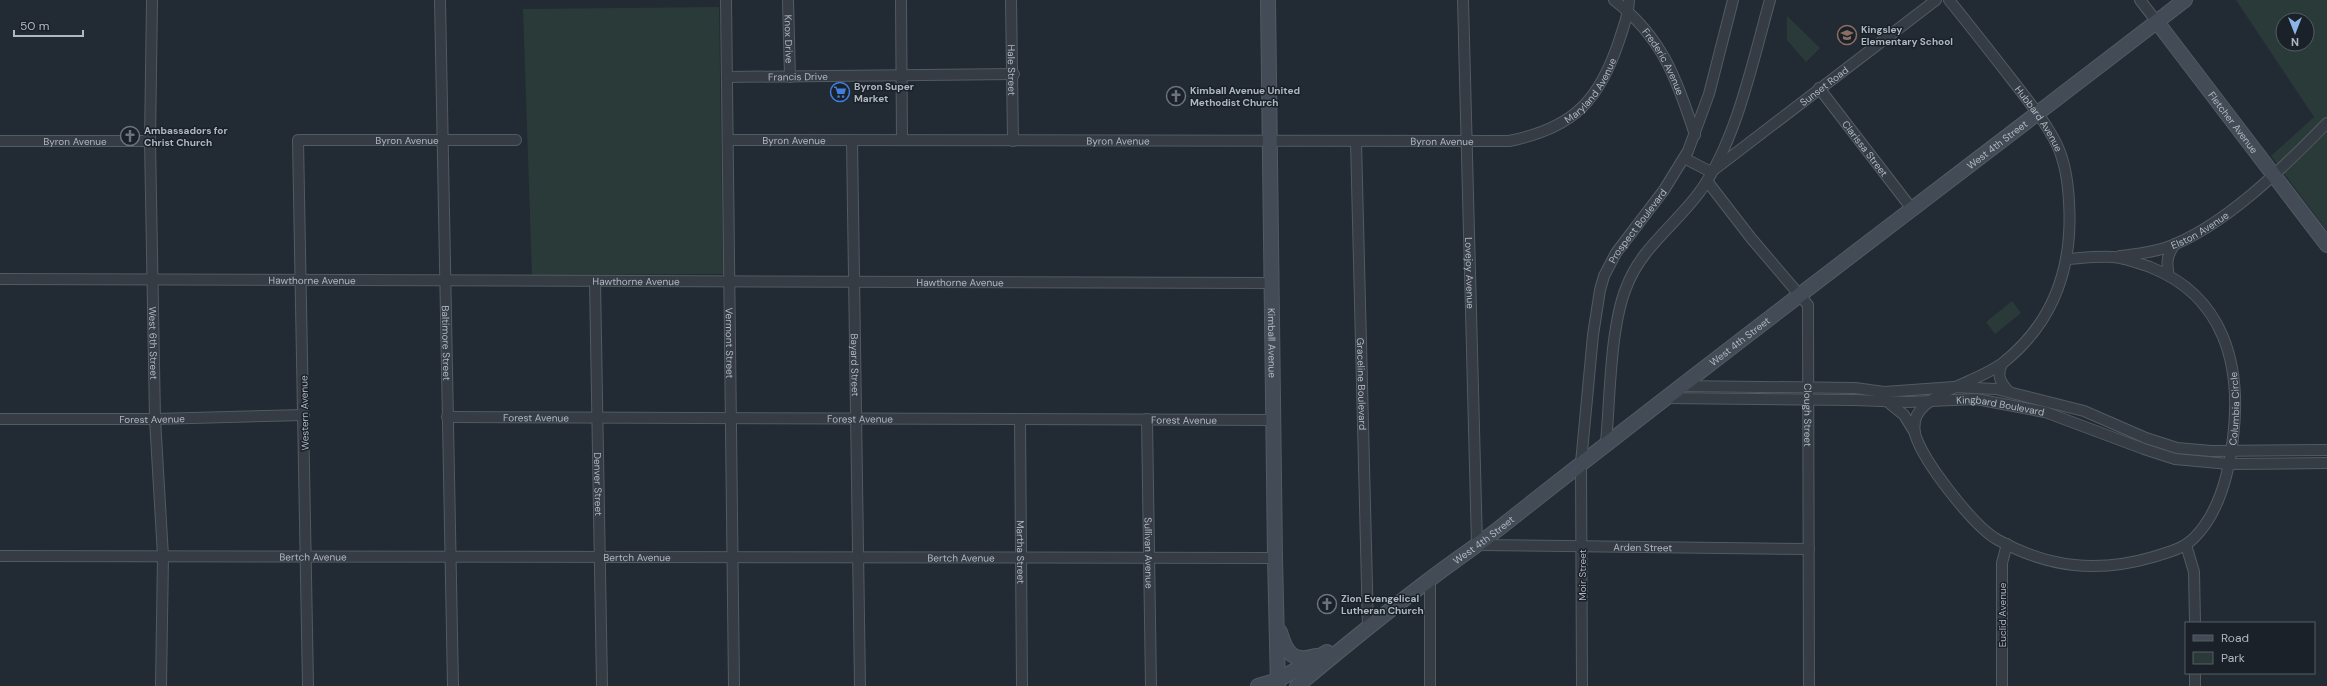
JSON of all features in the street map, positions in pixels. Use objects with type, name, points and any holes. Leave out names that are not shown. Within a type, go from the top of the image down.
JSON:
[{"type":"main road","name":"Kimball Avenue","points":[[1268,0],[1278,683]]},
{"type":"main road","name":"West 4th Street","points":[[1297,686],[1368,627],[1477,545],[1664,398],[1800,296],[2185,0]]},
{"type":"main road","name":"Fletcher Avenue","points":[[2157,22],[2327,245]]},
{"type":"main road","points":[[1277,618],[1282,640],[1292,655],[1297,658],[1307,659],[1326,653]]},
{"type":"main road","points":[[1258,686],[1278,683],[1368,627]]},
{"type":"street","name":"West 6th Street","points":[[152,0],[150,141],[155,419],[163,556],[161,686]]},
{"type":"street","name":"Baltimore Street","points":[[440,0],[444,280],[453,686]]},
{"type":"street","name":"Vermont Street","points":[[726,0],[734,686]]},
{"type":"street","name":"Knox Drive","points":[[788,0],[790,77]]},
{"type":"street","points":[[901,0],[902,140]]},
{"type":"street","name":"Hale Street","points":[[1011,0],[1014,74],[1013,141]]},
{"type":"street","name":"Lovejoy Avenue","points":[[1463,0],[1465,141],[1477,545]]},
{"type":"street","name":"Frederic Avenue","points":[[1614,0],[1629,11],[1651,35],[1668,62],[1675,76],[1695,135]]},
{"type":"street","name":"Maryland Avenue","points":[[1509,141],[1550,128],[1563,122],[1586,104],[1603,81],[1610,68],[1629,11],[1629,0]]},
{"type":"street","name":"Prospect Boulevard","points":[[1581,463],[1594,335],[1598,303],[1604,276],[1616,253],[1664,190],[1684,158],[1695,135],[1708,94],[1733,0]]},
{"type":"street","points":[[1606,443],[1615,337],[1626,287],[1649,248],[1694,199],[1710,175],[1738,110],[1770,0]]},
{"type":"street","name":"Sunset Road","points":[[1710,175],[1819,88],[1936,0]]},
{"type":"street","name":"Hubbard Avenue","points":[[1949,0],[2038,113],[2058,147],[2064,165],[2070,210],[2068,259]]},
{"type":"street","name":"Fletcher Avenue","points":[[2140,0],[2157,22]]},
{"type":"street","name":"Francis Drive","points":[[727,77],[1014,74]]},
{"type":"street","name":"Clarissa Street","points":[[1819,88],[1912,209]]},
{"type":"street","name":"Elston Avenue","points":[[2112,257],[2151,252],[2175,244],[2221,216],[2275,176],[2327,123]]},
{"type":"street","name":"Byron Avenue","points":[[298,140],[516,140]]},
{"type":"street","name":"Western Avenue","points":[[298,140],[302,280],[308,686]]},
{"type":"street","name":"Byron Avenue","points":[[728,140],[1270,142],[1509,141]]},
{"type":"street","name":"Bayard Street","points":[[852,140],[860,686]]},
{"type":"street","name":"Byron Avenue","points":[[0,141],[150,141]]},
{"type":"street","name":"Graceline Boulevard","points":[[1356,141],[1368,627]]},
{"type":"street","points":[[1684,158],[1710,175]]},
{"type":"street","name":"Clough Street","points":[[1710,175],[1751,238],[1808,305],[1810,686]]},
{"type":"street","points":[[2170,276],[2166,263],[2168,253],[2175,244]]},
{"type":"street","name":"Columbia Circle","points":[[1888,402],[1904,415],[1924,452],[1959,502],[1982,528],[2007,544],[2052,561],[2070,566],[2086,566],[2135,561],[2186,545],[2201,530],[2216,507],[2232,452],[2237,408],[2236,390],[2225,340],[2206,308],[2195,296],[2170,276],[2137,263],[2112,257],[2068,259]]},
{"type":"street","points":[[1915,433],[1915,419],[1923,407],[1930,401],[1954,387],[1975,380],[2002,364],[2029,337],[2046,312],[2063,276],[2068,259]]},
{"type":"street","name":"Hawthorne Avenue","points":[[0,279],[1272,283]]},
{"type":"street","name":"Denver Street","points":[[595,281],[602,686]]},
{"type":"street","points":[[2002,364],[1999,369],[2000,383],[2009,392]]},
{"type":"street","name":"Kingbard Boulevard","points":[[1680,386],[1855,388],[1884,392],[1976,387],[2009,392],[2084,411],[2160,443],[2191,450],[2232,452],[2327,450]]},
{"type":"street","name":"Kingbard Boulevard","points":[[1664,398],[1809,399],[1888,402],[1976,399],[2016,405],[2072,421],[2169,457],[2229,464],[2327,463]]},
{"type":"street","name":"Forest Avenue","points":[[0,419],[155,419],[304,415]]},
{"type":"street","name":"Forest Avenue","points":[[447,417],[1273,420]]},
{"type":"street","name":"Martha Street","points":[[1020,419],[1022,686]]},
{"type":"street","name":"Sullivan Avenue","points":[[1146,419],[1151,686]]},
{"type":"street","name":"Moir Street","points":[[1581,463],[1582,686]]},
{"type":"street","name":"Euclid Avenue","points":[[2002,686],[2002,562],[2007,544]]},
{"type":"street","name":"Arden Street","points":[[1477,545],[1582,548],[1809,549]]},
{"type":"street","points":[[2186,545],[2194,572],[2195,622]]},
{"type":"street","name":"Bertch Avenue","points":[[0,556],[1275,558]]},
{"type":"street","points":[[1430,579],[1430,686]]},
{"type":"street","points":[[2195,674],[2195,686]]},
{"type":"green space","points":[[2236,0],[2327,0],[2327,231],[2271,156],[2314,117]]},
{"type":"green space","points":[[719,7],[723,274],[532,275],[523,9]]},
{"type":"green space","points":[[1787,16],[1820,48],[1806,62],[1787,40]]},
{"type":"green space","points":[[2012,301],[2021,313],[1995,334],[1986,322]]},
{"type":"place","name":"Kingsley Elementary School","points":[[1847,35]]},
{"type":"place","name":"Byron Super Market","points":[[840,92]]},
{"type":"place","name":"Kimball Avenue United Methodist Church","points":[[1176,96]]},
{"type":"place","name":"Ambassadors for Christ Church","points":[[130,136]]},
{"type":"place","name":"Zion Evangelical Lutheran Church","points":[[1327,604]]}]
